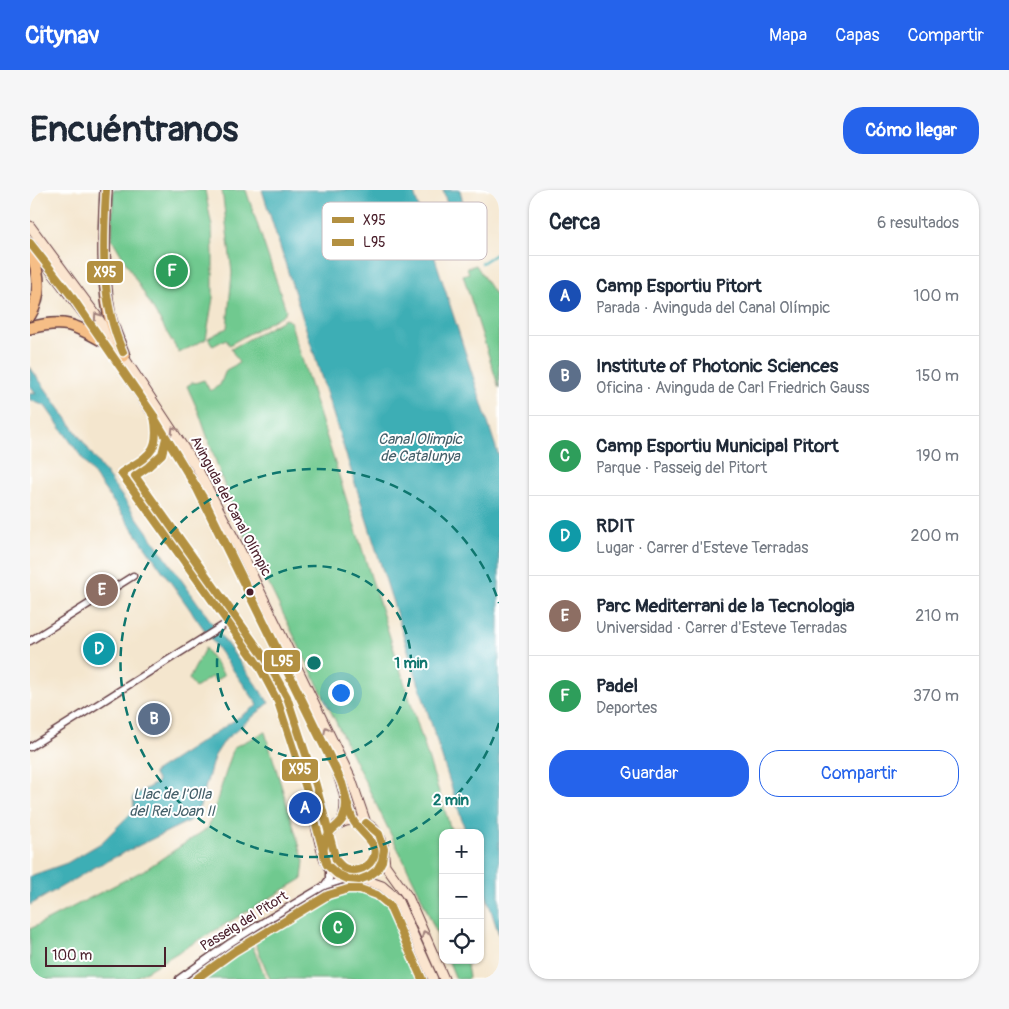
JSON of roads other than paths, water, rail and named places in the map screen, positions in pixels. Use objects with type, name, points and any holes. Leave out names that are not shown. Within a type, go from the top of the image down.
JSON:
[{"type":"highway","points":[[106,190],[104,246],[108,304],[112,325],[124,356]]},
{"type":"highway","points":[[30,249],[37,269],[39,285],[37,300],[30,315]]},
{"type":"highway","points":[[30,327],[49,323],[68,324],[82,329],[102,341]]},
{"type":"street","name":"Avinguda del Canal Olímpic","points":[[30,226],[73,283],[188,452],[211,493],[351,779],[366,823]]},
{"type":"street","name":"Avinguda del Canal Olímpic","points":[[30,243],[70,294],[154,416],[204,499],[344,789],[346,807],[337,826]]},
{"type":"street","points":[[30,641],[133,576]]},
{"type":"street","points":[[30,747],[224,625]]},
{"type":"street","points":[[384,856],[376,871],[362,879],[346,880],[333,873],[324,855],[314,817],[324,828],[356,820],[366,823],[377,831],[384,845],[385,865],[408,897],[444,979]]},
{"type":"street","points":[[324,855],[326,837],[337,826]]},
{"type":"street","points":[[324,886],[329,879],[329,868]]},
{"type":"street","points":[[362,879],[382,886],[397,899],[433,979]]},
{"type":"street","name":"Passeig del Pitort","points":[[179,979],[230,943],[324,886],[346,880]]},
{"type":"water","name":"Canal Olimpic de Catalunya","points":[[262,190],[413,190],[417,202],[322,202],[322,260],[436,260],[499,457],[499,935],[484,888],[484,829],[465,829]]},
{"type":"water","points":[[443,190],[460,190],[463,202],[446,202]]},
{"type":"water","name":"Llac de l'Olla del Rei Joan II","points":[[30,367],[269,703],[225,740],[214,757],[200,806],[191,820],[99,865],[30,905],[30,876],[67,863],[101,843],[134,810],[133,796],[158,782],[153,773],[258,705],[45,406],[30,400],[30,393],[36,394],[30,385]]},
{"type":"waterway","points":[[487,260],[499,252]]},
{"type":"waterway","points":[[482,263],[487,260]]},
{"type":"place","name":"Padel","points":[[172,271]]},
{"type":"place","name":"Parc Mediterrani de la Tecnologia","points":[[102,590]]},
{"type":"place","name":"RDIT","points":[[99,649]]},
{"type":"place","name":"Institute of Photonic Sciences","points":[[154,719]]},
{"type":"place","name":"Camp Esportiu Pitort","points":[[305,808]]},
{"type":"place","name":"Camp Esportiu Municipal Pitort","points":[[338,928]]}]
